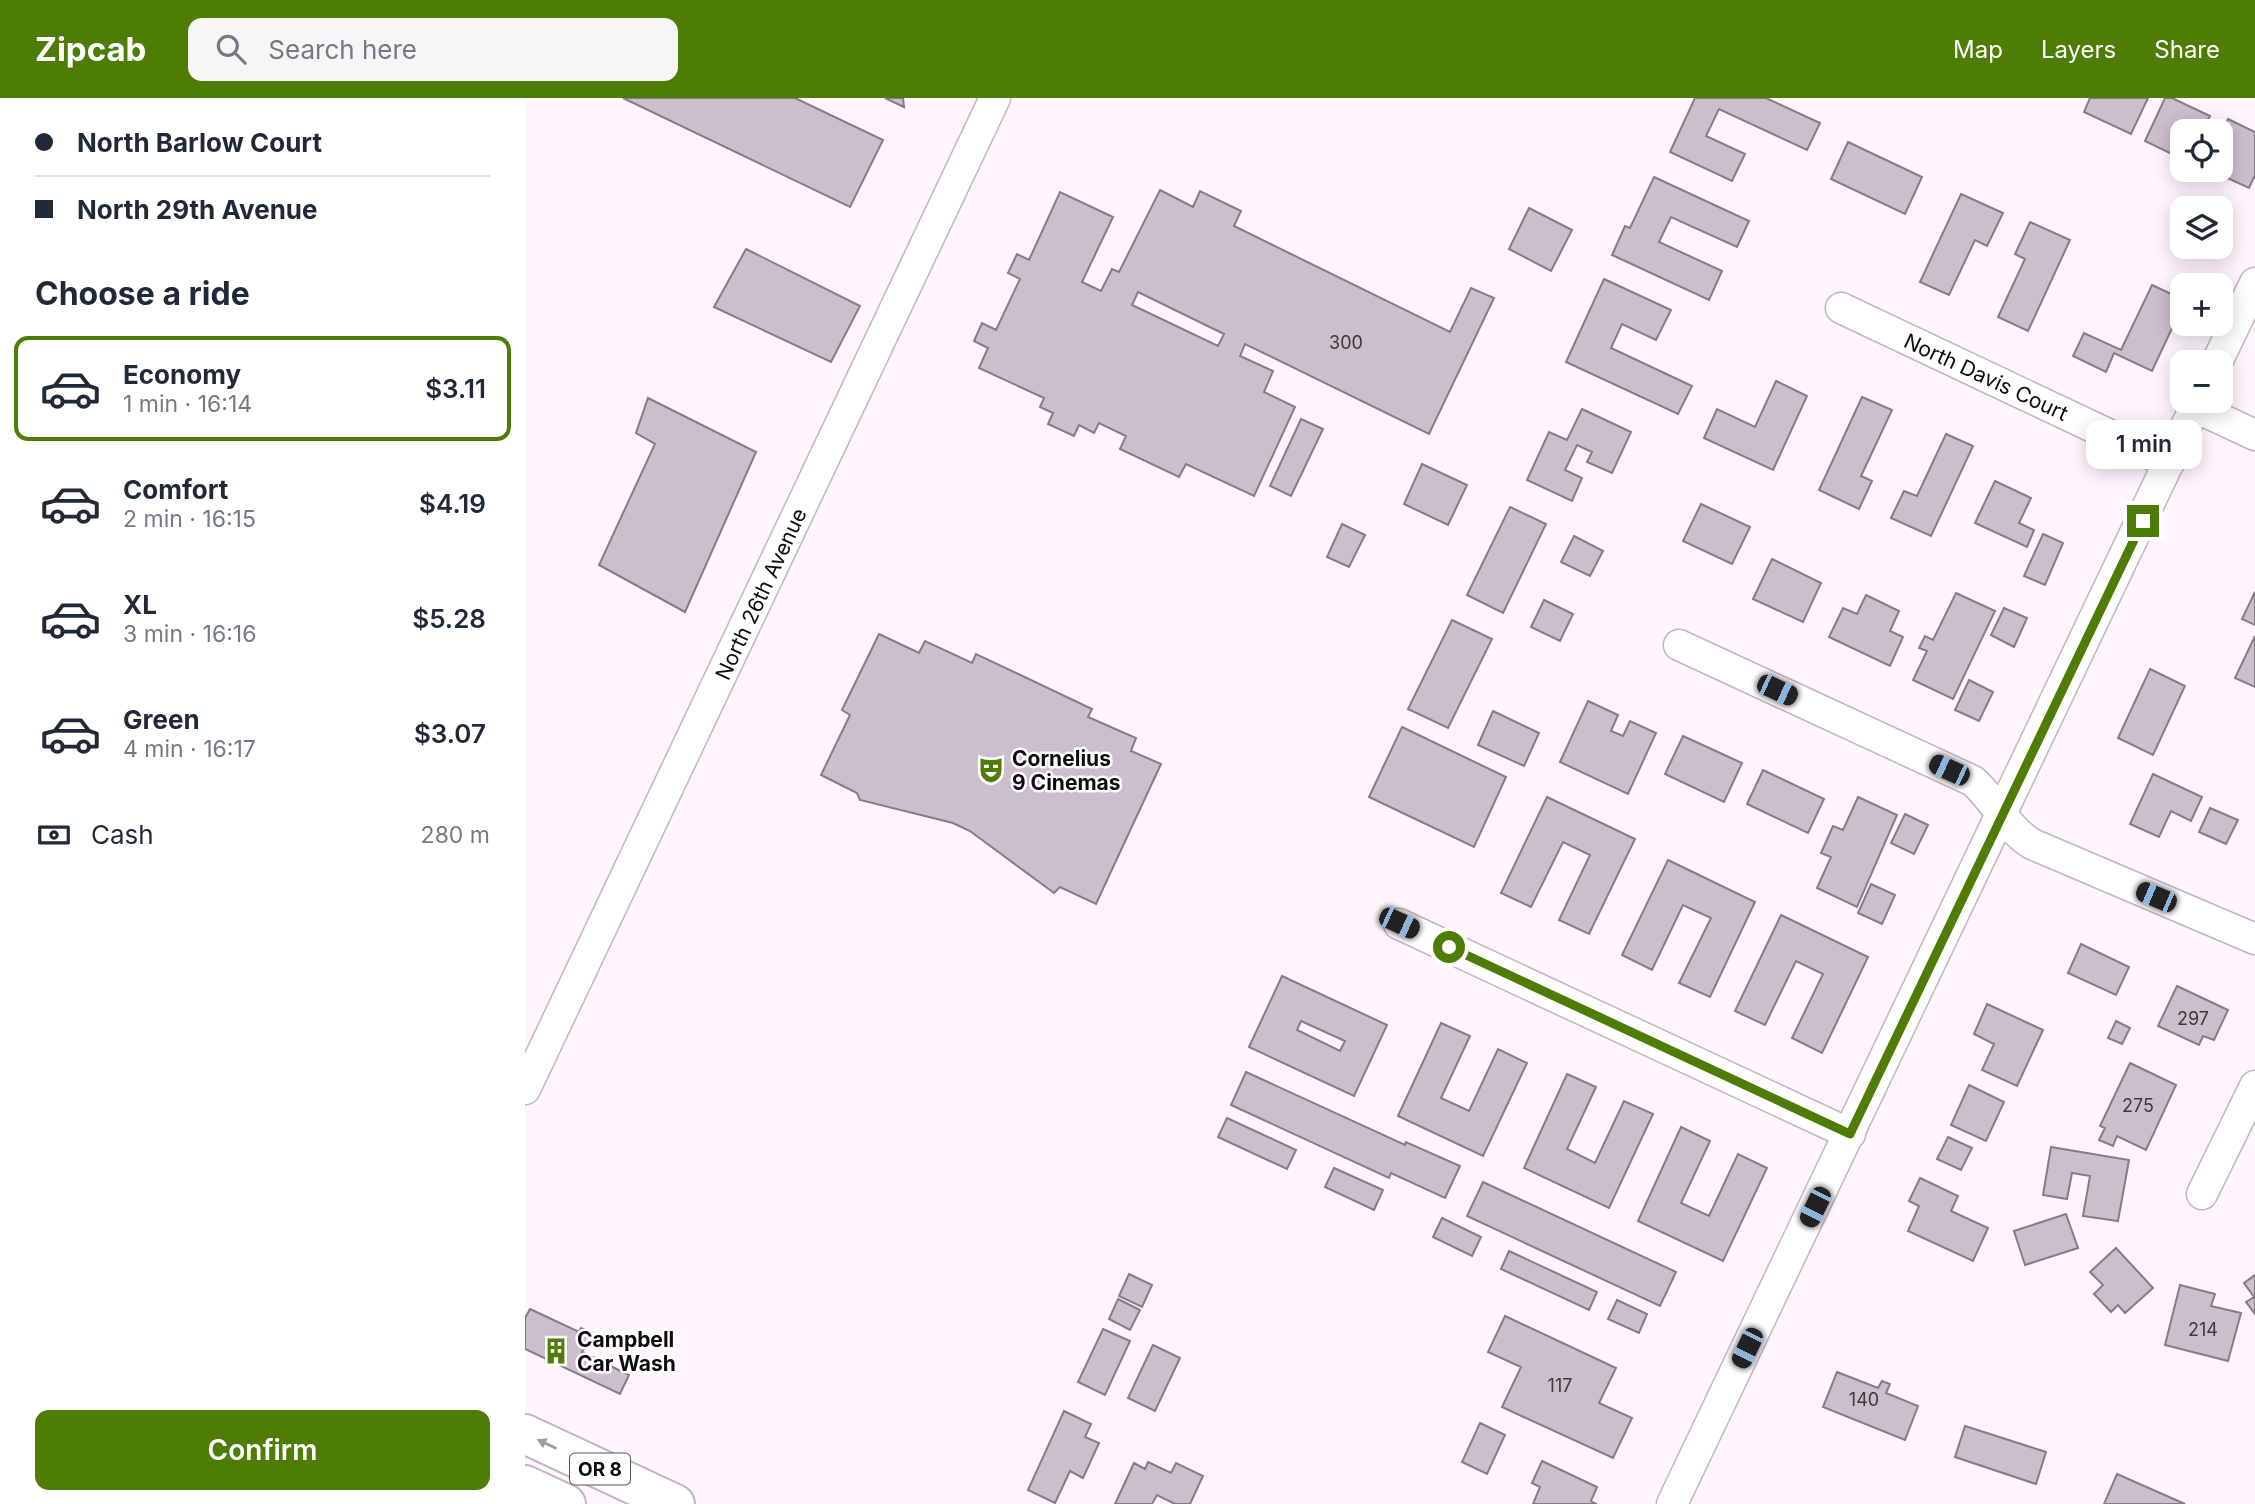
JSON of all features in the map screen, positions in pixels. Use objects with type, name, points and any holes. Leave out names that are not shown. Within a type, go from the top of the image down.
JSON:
[{"type":"highway","name":"OR 8","points":[[525,1434],[675,1504]]},
{"type":"highway","name":"OR 8","points":[[525,1485],[566,1504]]},
{"type":"street","name":"North 26th Avenue","points":[[525,1089],[995,98]]},
{"type":"street","points":[[2223,350],[2255,283]]},
{"type":"street","name":"North Davis Court","points":[[1842,308],[2168,463]]},
{"type":"street","points":[[1672,1504],[2193,413]]},
{"type":"street","points":[[2214,413],[2255,435]]},
{"type":"street","points":[[1679,645],[1973,781],[1988,794],[2016,834],[2032,844],[2255,939]]},
{"type":"street","points":[[1399,923],[1850,1134]]},
{"type":"street","points":[[2203,1194],[2255,1086]]},
{"type":"building","points":[[623,98],[795,98],[883,140],[850,207]]},
{"type":"building","points":[[885,98],[903,98],[904,107]]},
{"type":"building","points":[[1695,98],[1766,98],[1820,123],[1807,150],[1719,109],[1706,136],[1745,154],[1732,181],[1670,152]]},
{"type":"building","points":[[2090,98],[2148,98],[2131,134],[2084,112]]},
{"type":"building","points":[[2165,98],[2172,98],[2210,116],[2208,119],[2170,119],[2170,153],[2145,141]]},
{"type":"building","points":[[2233,121],[2255,132],[2255,175],[2249,188],[2233,181]]},
{"type":"building","points":[[1848,142],[1922,177],[1905,214],[1831,179]]},
{"type":"building","points":[[1654,177],[1749,221],[1737,247],[1671,217],[1659,242],[1722,271],[1709,300],[1612,255],[1625,226],[1630,228]]},
{"type":"building","points":[[1160,190],[1193,207],[1200,191],[1241,211],[1234,226],[1450,332],[1471,288],[1494,298],[1429,434],[1245,344],[1240,356],[1273,371],[1264,392],[1295,407],[1254,496],[1186,464],[1179,477],[1120,449],[1126,436],[1099,423],[1094,433],[1079,425],[1074,436],[1048,424],[1053,413],[1040,407],[1044,398],[979,368],[988,348],[974,341],[982,323],[996,330],[1020,279],[1008,273],[1017,254],[1029,260],[1060,192],[1113,217],[1082,282],[1101,291],[1112,269],[1119,272]],"holes":[[[1138,292],[1224,334],[1218,346],[1132,305]]]},
{"type":"building","points":[[1961,194],[2003,213],[1987,246],[1975,240],[1949,295],[1920,282]]},
{"type":"building","points":[[1529,208],[1572,230],[1551,271],[1509,249]]},
{"type":"building","points":[[2030,222],[2070,240],[2028,331],[1998,317],[2025,259],[2015,254]]},
{"type":"building","points":[[746,249],[860,306],[831,362],[714,307]]},
{"type":"building","points":[[1604,279],[1671,310],[1656,340],[1622,324],[1611,348],[1692,386],[1678,414],[1566,362]]},
{"type":"building","points":[[2152,285],[2170,293],[2170,333],[2152,371],[2114,353],[2106,372],[2073,356],[2084,333],[2121,350]]},
{"type":"building","points":[[1776,381],[1807,396],[1773,470],[1704,438],[1717,409],[1755,427]]},
{"type":"building","points":[[1862,397],[1892,410],[1861,476],[1872,481],[1859,509],[1819,490]]},
{"type":"building","points":[[648,398],[756,452],[685,612],[599,565],[655,444],[636,433]]},
{"type":"building","points":[[1582,409],[1631,432],[1612,473],[1587,462],[1592,452],[1577,445],[1565,470],[1582,478],[1572,501],[1527,480],[1549,432],[1567,440]]},
{"type":"building","points":[[1301,419],[1323,429],[1291,496],[1270,486]]},
{"type":"building","points":[[1946,434],[1973,446],[1931,536],[1891,518],[1904,491],[1917,496]]},
{"type":"building","points":[[1422,464],[1467,485],[1448,525],[1404,504]]},
{"type":"building","points":[[1995,481],[2031,498],[2019,523],[2034,530],[2027,547],[1975,523]]},
{"type":"building","points":[[1701,504],[1750,527],[1732,564],[1683,541]]},
{"type":"building","points":[[1510,507],[1546,524],[1503,613],[1467,595]]},
{"type":"building","points":[[1342,524],[1365,535],[1349,567],[1327,557]]},
{"type":"building","points":[[2043,534],[2063,543],[2045,585],[2024,576]]},
{"type":"building","points":[[1574,536],[1603,551],[1590,576],[1561,562]]},
{"type":"building","points":[[1772,559],[1821,583],[1803,622],[1753,599]]},
{"type":"building","points":[[2255,592],[2255,625],[2242,619]]},
{"type":"building","points":[[1956,593],[1995,611],[1953,699],[1913,680],[1927,651],[1919,648],[1925,636],[1933,640]]},
{"type":"building","points":[[1866,595],[1899,611],[1890,631],[1903,637],[1890,666],[1829,637],[1843,608],[1857,614]]},
{"type":"building","points":[[1544,600],[1573,614],[1560,641],[1531,627]]},
{"type":"building","points":[[2004,608],[2027,618],[2014,647],[1991,635]]},
{"type":"building","points":[[1452,620],[1492,639],[1448,728],[1408,709]]},
{"type":"building","name":"Cornelius 9 Cinemas","points":[[879,634],[919,653],[925,641],[972,663],[976,654],[1092,709],[1088,717],[1136,738],[1131,751],[1161,764],[1096,904],[1060,887],[1054,893],[970,831],[953,823],[860,800],[857,793],[821,775],[850,715],[842,710]]},
{"type":"building","points":[[2255,636],[2255,687],[2235,678]]},
{"type":"building","points":[[2150,669],[2185,686],[2153,755],[2118,738]]},
{"type":"building","points":[[1969,680],[1993,692],[1979,721],[1955,710]]},
{"type":"building","points":[[1588,701],[1618,715],[1611,731],[1623,736],[1630,721],[1656,733],[1628,794],[1560,762]]},
{"type":"building","points":[[1493,711],[1539,733],[1524,766],[1478,745]]},
{"type":"building","points":[[1402,727],[1506,777],[1474,847],[1369,797]]},
{"type":"building","points":[[1683,736],[1742,763],[1724,802],[1665,774]]},
{"type":"building","points":[[1763,770],[1824,799],[1808,833],[1747,804]]},
{"type":"building","points":[[2153,774],[2202,797],[2191,821],[2171,811],[2159,837],[2130,824]]},
{"type":"building","points":[[1547,797],[1635,839],[1589,934],[1559,920],[1590,855],[1563,842],[1531,907],[1501,893]]},
{"type":"building","points":[[1858,797],[1897,815],[1857,907],[1817,888],[1831,857],[1821,853],[1833,826],[1843,830]]},
{"type":"building","points":[[2210,808],[2238,820],[2226,844],[2199,832]]},
{"type":"building","points":[[1905,814],[1928,825],[1914,854],[1891,843]]},
{"type":"building","points":[[1668,860],[1755,902],[1710,997],[1679,983],[1711,918],[1683,905],[1652,970],[1622,955]]},
{"type":"building","points":[[1871,884],[1895,895],[1882,924],[1858,913]]},
{"type":"building","points":[[1781,915],[1868,957],[1822,1053],[1792,1038],[1823,974],[1796,961],[1765,1025],[1735,1011]]},
{"type":"building","points":[[2081,944],[2129,967],[2116,995],[2068,973]]},
{"type":"building","points":[[1282,976],[1387,1025],[1354,1096],[1249,1047]],"holes":[[[1301,1021],[1345,1041],[1340,1051],[1297,1030]]]},
{"type":"building","points":[[2177,986],[2228,1010],[2214,1040],[2203,1036],[2199,1045],[2158,1026]]},
{"type":"building","points":[[1987,1004],[2043,1030],[2017,1086],[1982,1070],[1994,1044],[1974,1034]]},
{"type":"building","points":[[2116,1021],[2130,1028],[2122,1044],[2108,1038]]},
{"type":"building","points":[[1441,1023],[1470,1036],[1441,1098],[1469,1111],[1498,1049],[1527,1063],[1483,1156],[1398,1116]]},
{"type":"building","points":[[2130,1063],[2176,1085],[2146,1150],[2117,1136],[2113,1146],[2099,1140],[2105,1128],[2100,1126]]},
{"type":"building","points":[[1246,1072],[1405,1145],[1406,1142],[1460,1166],[1445,1198],[1391,1173],[1389,1178],[1231,1105]]},
{"type":"building","points":[[1567,1074],[1596,1087],[1567,1149],[1595,1163],[1624,1101],[1653,1114],[1609,1208],[1524,1168]]},
{"type":"building","points":[[1969,1085],[2004,1102],[1986,1141],[1951,1125]]},
{"type":"building","points":[[1227,1118],[1296,1150],[1287,1169],[1218,1137]]},
{"type":"building","points":[[1681,1127],[1710,1141],[1681,1203],[1709,1216],[1738,1154],[1767,1168],[1723,1261],[1638,1221]]},
{"type":"building","points":[[1948,1137],[1972,1148],[1961,1170],[1937,1159]]},
{"type":"building","points":[[2051,1147],[2129,1160],[2118,1221],[2083,1216],[2090,1176],[2072,1173],[2067,1199],[2043,1195]]},
{"type":"building","points":[[1334,1168],[1383,1190],[1374,1210],[1325,1187]]},
{"type":"building","points":[[1920,1178],[1958,1196],[1951,1211],[1988,1228],[1973,1261],[1908,1231],[1919,1206],[1909,1201]]},
{"type":"building","points":[[1483,1182],[1676,1272],[1660,1306],[1467,1216]]},
{"type":"building","points":[[2066,1214],[2078,1248],[2025,1265],[2014,1231]]},
{"type":"building","points":[[1442,1218],[1481,1237],[1472,1256],[1433,1237]]},
{"type":"building","points":[[2116,1248],[2153,1288],[2125,1313],[2118,1305],[2111,1312],[2094,1294],[2103,1285],[2090,1272]]},
{"type":"building","points":[[1509,1251],[1597,1292],[1589,1310],[1501,1269]]},
{"type":"building","points":[[1129,1274],[1152,1285],[1142,1307],[1119,1296]]},
{"type":"building","points":[[2255,1275],[2255,1314],[2246,1302],[2254,1297],[2244,1283]]},
{"type":"building","points":[[2180,1285],[2215,1294],[2211,1306],[2241,1313],[2228,1361],[2165,1345]]},
{"type":"building","points":[[1118,1299],[1140,1310],[1130,1330],[1109,1319]]},
{"type":"building","points":[[1617,1300],[1647,1314],[1639,1333],[1608,1319]]},
{"type":"building","name":"Campbell Car Wash","points":[[530,1309],[579,1332],[581,1328],[592,1333],[582,1352],[629,1375],[620,1394],[525,1349],[525,1318]]},
{"type":"building","points":[[1505,1316],[1616,1368],[1599,1403],[1632,1418],[1613,1458],[1502,1407],[1521,1367],[1488,1352]]},
{"type":"building","points":[[1103,1329],[1130,1341],[1105,1395],[1078,1382]]},
{"type":"building","points":[[1153,1345],[1180,1358],[1155,1411],[1128,1398]]},
{"type":"building","points":[[1837,1372],[1878,1388],[1882,1381],[1890,1384],[1886,1393],[1918,1406],[1905,1440],[1823,1407]]},
{"type":"building","points":[[1064,1411],[1091,1424],[1085,1437],[1099,1443],[1083,1478],[1070,1471],[1055,1503],[1028,1490]]},
{"type":"building","points":[[1480,1423],[1505,1435],[1487,1474],[1462,1462]]},
{"type":"building","points":[[1965,1426],[2046,1452],[2036,1484],[1955,1457]]},
{"type":"building","points":[[1542,1461],[1597,1487],[1591,1501],[1596,1504],[1533,1504],[1540,1487],[1532,1483]]},
{"type":"building","points":[[1148,1462],[1171,1473],[1176,1463],[1203,1476],[1190,1504],[1175,1504],[1157,1495],[1152,1504],[1115,1504],[1134,1463],[1145,1469]]},
{"type":"building","points":[[2117,1474],[2185,1504],[2104,1504]]},
{"type":"place","name":"Cornelius 9 Cinemas","points":[[991,770]]},
{"type":"place","name":"Campbell Car Wash","points":[[556,1351]]},
{"type":"route","points":[[1449,947],[1850,1134],[2143,521]]}]
